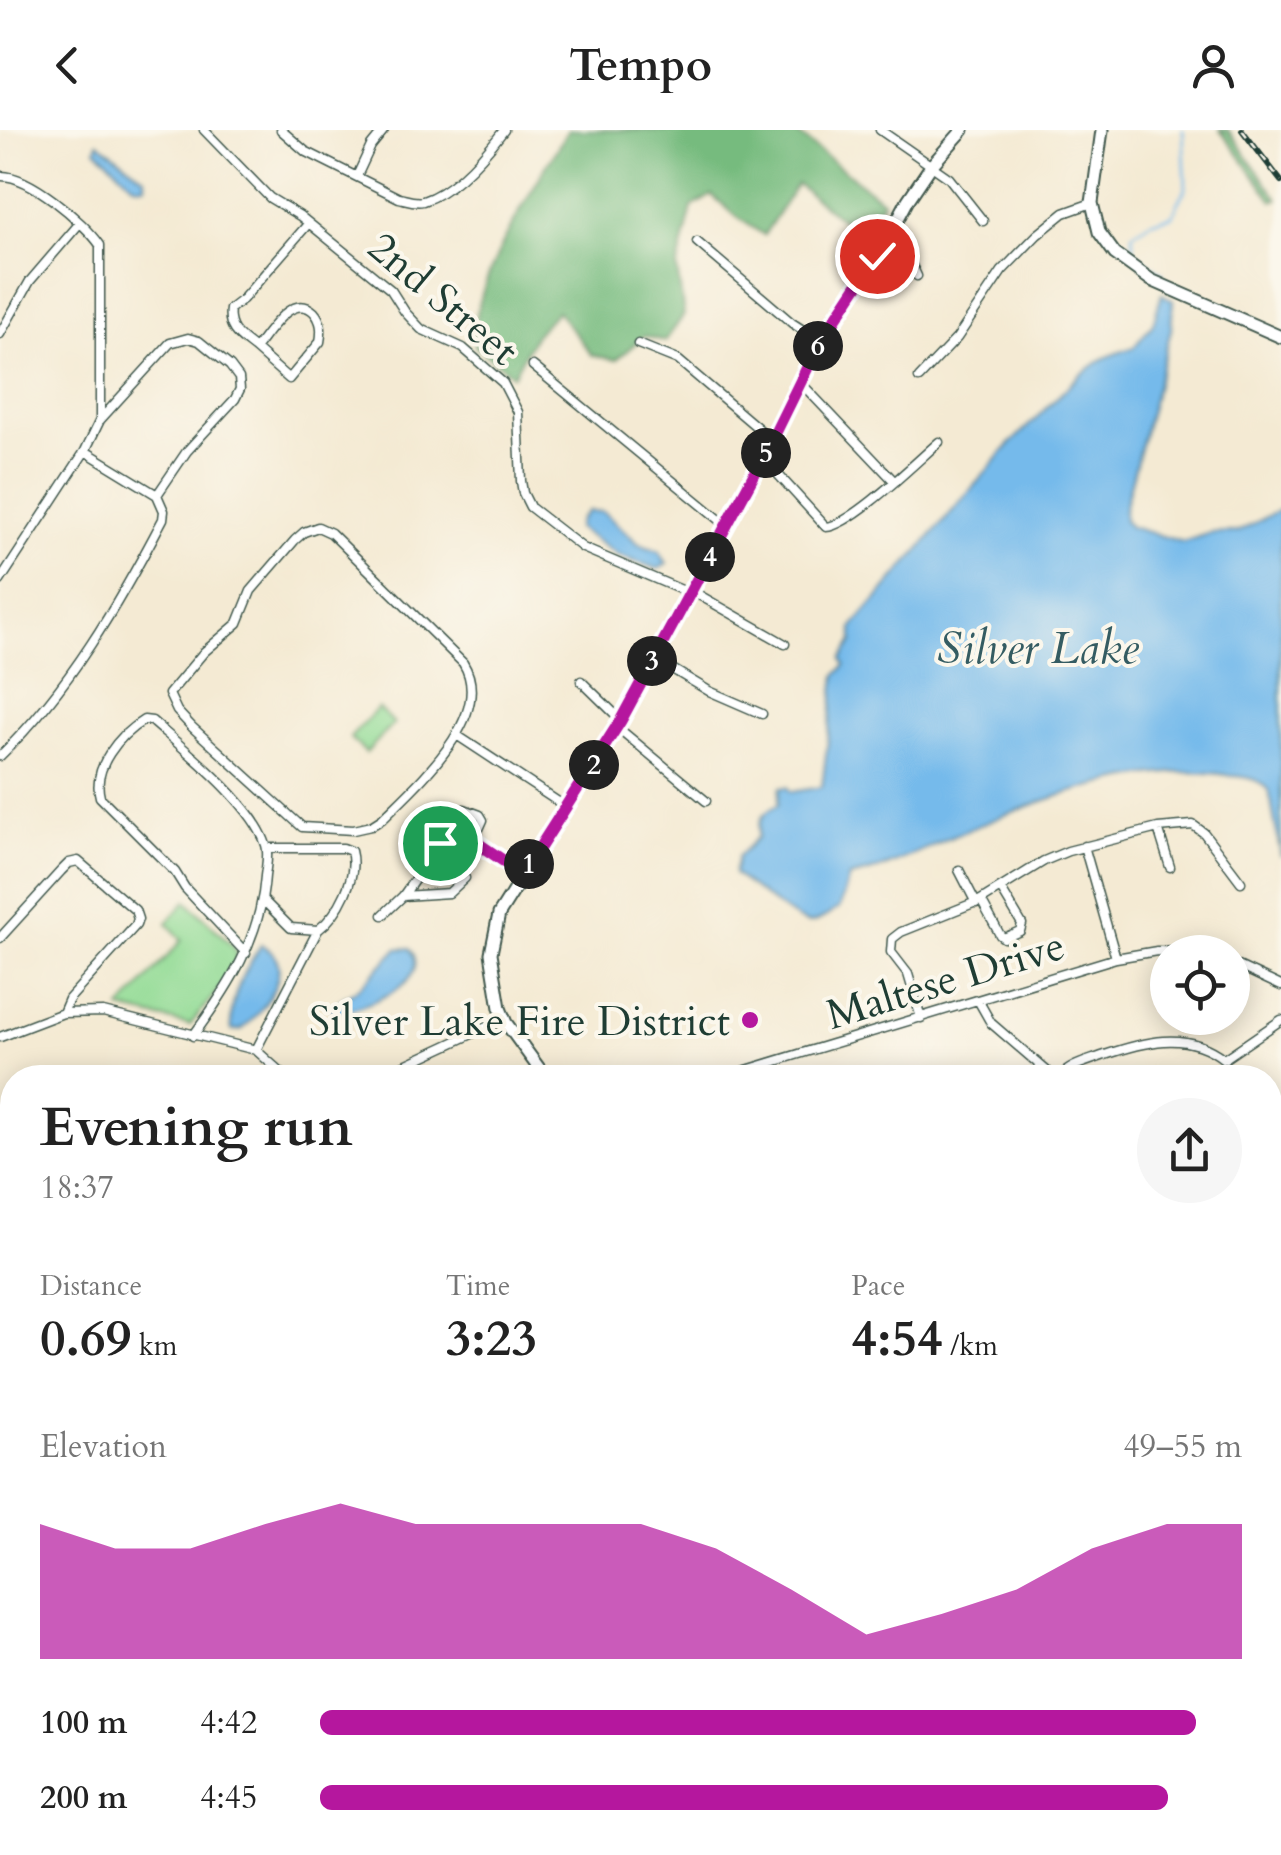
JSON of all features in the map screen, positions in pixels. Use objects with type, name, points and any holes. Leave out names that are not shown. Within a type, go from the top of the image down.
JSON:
[{"type":"street","name":"2nd Street","points":[[204,130],[260,188],[391,290],[421,329],[463,348],[503,384],[518,412],[523,494],[530,507],[583,548],[691,593],[784,644]]},
{"type":"street","points":[[281,130],[305,151],[399,198],[422,201],[452,184],[504,130]]},
{"type":"street","points":[[358,176],[371,146],[384,130]]},
{"type":"street","points":[[880,130],[948,178],[982,221]]},
{"type":"street","points":[[537,1065],[504,1018],[492,969],[492,937],[499,914],[619,724],[763,458],[820,342],[932,166],[963,130]]},
{"type":"street","points":[[1102,130],[1092,203],[1104,240],[1136,272],[1281,337]]},
{"type":"street","points":[[0,176],[22,179],[98,240],[102,250],[100,420]]},
{"type":"street","points":[[919,378],[958,338],[1002,272],[1038,235],[1064,213],[1092,203]]},
{"type":"street","points":[[0,334],[30,281],[79,224]]},
{"type":"street","points":[[255,349],[292,307],[302,305],[320,320],[320,342],[289,379],[231,328],[230,309],[308,224]]},
{"type":"street","points":[[697,242],[820,342]]},
{"type":"street","points":[[885,243],[909,259],[918,276]]},
{"type":"street","points":[[0,582],[86,451],[100,420],[178,339],[199,341],[239,378],[240,389],[235,399],[187,451],[158,495],[163,518],[107,616],[42,712],[0,756]]},
{"type":"street","points":[[638,344],[678,360],[772,440]]},
{"type":"street","points":[[534,366],[726,525]]},
{"type":"street","points":[[801,384],[894,481]]},
{"type":"street","points":[[763,458],[826,528],[838,526],[939,442]]},
{"type":"street","points":[[86,451],[158,495]]},
{"type":"street","points":[[318,527],[331,532],[463,662],[470,686],[458,736],[371,826],[314,830],[291,821],[176,711],[169,694],[204,652],[238,623],[251,592],[296,540],[318,527]]},
{"type":"street","points":[[654,658],[709,691],[762,714]]},
{"type":"street","points":[[581,681],[619,724],[706,801]]},
{"type":"street","points":[[193,1036],[228,989],[246,952],[262,898],[267,848],[250,814],[152,721],[138,723],[113,750],[97,777],[100,797],[175,872],[185,888],[246,952]]},
{"type":"street","points":[[458,736],[566,807]]},
{"type":"street","points":[[383,914],[403,896],[464,809],[483,820],[474,840]]},
{"type":"street","points":[[452,826],[523,874]]},
{"type":"street","points":[[922,1018],[908,974],[891,952],[892,939],[900,932],[978,902],[1044,861],[1084,846],[1158,828],[1193,826],[1204,833],[1241,882]]},
{"type":"street","points":[[1158,828],[1170,867]]},
{"type":"street","points":[[1084,846],[1116,958]]},
{"type":"street","points":[[256,1050],[318,930],[330,921],[354,864],[351,851],[331,847],[267,848]]},
{"type":"street","points":[[0,938],[69,863],[78,861],[135,910],[136,925],[69,1000],[62,1013]]},
{"type":"street","points":[[959,870],[1000,935],[1008,938],[1020,931],[1022,924],[1001,888]]},
{"type":"street","points":[[403,896],[448,893],[465,878]]},
{"type":"street","points":[[262,898],[291,928],[318,930]]},
{"type":"street","name":"Maltese Drive","points":[[764,1065],[1116,958],[1150,952]]},
{"type":"street","points":[[1250,971],[1281,986]]},
{"type":"street","points":[[978,1000],[991,1023],[1041,1065]]},
{"type":"street","points":[[1,1036],[62,1013],[103,1012],[256,1050],[273,1065]]},
{"type":"street","points":[[405,1065],[504,1018]]},
{"type":"street","points":[[1076,1065],[1132,1044],[1154,1041],[1201,1044],[1224,1059],[1281,1020]]},
{"type":"green space","points":[[568,130],[793,130],[883,201],[864,237],[797,184],[764,235],[712,195],[692,207],[677,269],[684,315],[665,341],[644,336],[616,360],[592,355],[557,311],[535,335],[513,375],[475,346],[475,322],[482,294],[507,235]]},
{"type":"green space","points":[[1220,130],[1228,130],[1278,199],[1273,201]]},
{"type":"green space","points":[[378,708],[394,723],[366,753],[350,738]]},
{"type":"green space","points":[[186,901],[234,947],[237,958],[224,983],[190,1025],[121,1009],[182,940],[167,923]]},
{"type":"water","points":[[98,142],[145,178],[145,186],[134,185],[96,149]]},
{"type":"water","name":"Silver Lake","points":[[1162,294],[1173,301],[1171,330],[1124,520],[1130,527],[1183,542],[1211,533],[1238,532],[1281,509],[1281,857],[1269,790],[1260,782],[1194,772],[1159,774],[1087,788],[985,823],[890,865],[849,877],[840,907],[822,919],[810,923],[795,917],[734,874],[738,857],[758,837],[762,817],[778,805],[780,788],[787,787],[791,792],[822,787],[836,676],[845,665],[842,659],[853,641],[853,627],[1010,444],[1080,375],[1104,358],[1134,347],[1153,324]]},
{"type":"water","points":[[588,511],[603,512],[639,544],[659,551],[667,564],[658,569],[619,556],[577,528]]},
{"type":"water","points":[[261,945],[273,953],[278,963],[274,988],[250,1022],[241,1030],[232,1030],[235,996]]},
{"type":"water","points":[[410,948],[415,961],[413,973],[404,983],[362,1006],[337,1014],[331,1011],[333,1005],[359,988],[397,949]]},
{"type":"waterway","points":[[1163,274],[1134,252],[1132,234],[1150,222],[1172,216],[1186,188],[1183,130]]},
{"type":"railway","points":[[1242,130],[1281,181]]},
{"type":"place","name":"Silver Lake Fire District","points":[[750,1020]]},
{"type":"route","points":[[440,843],[452,826],[523,874],[621,720],[763,458],[820,342],[877,256]]}]
